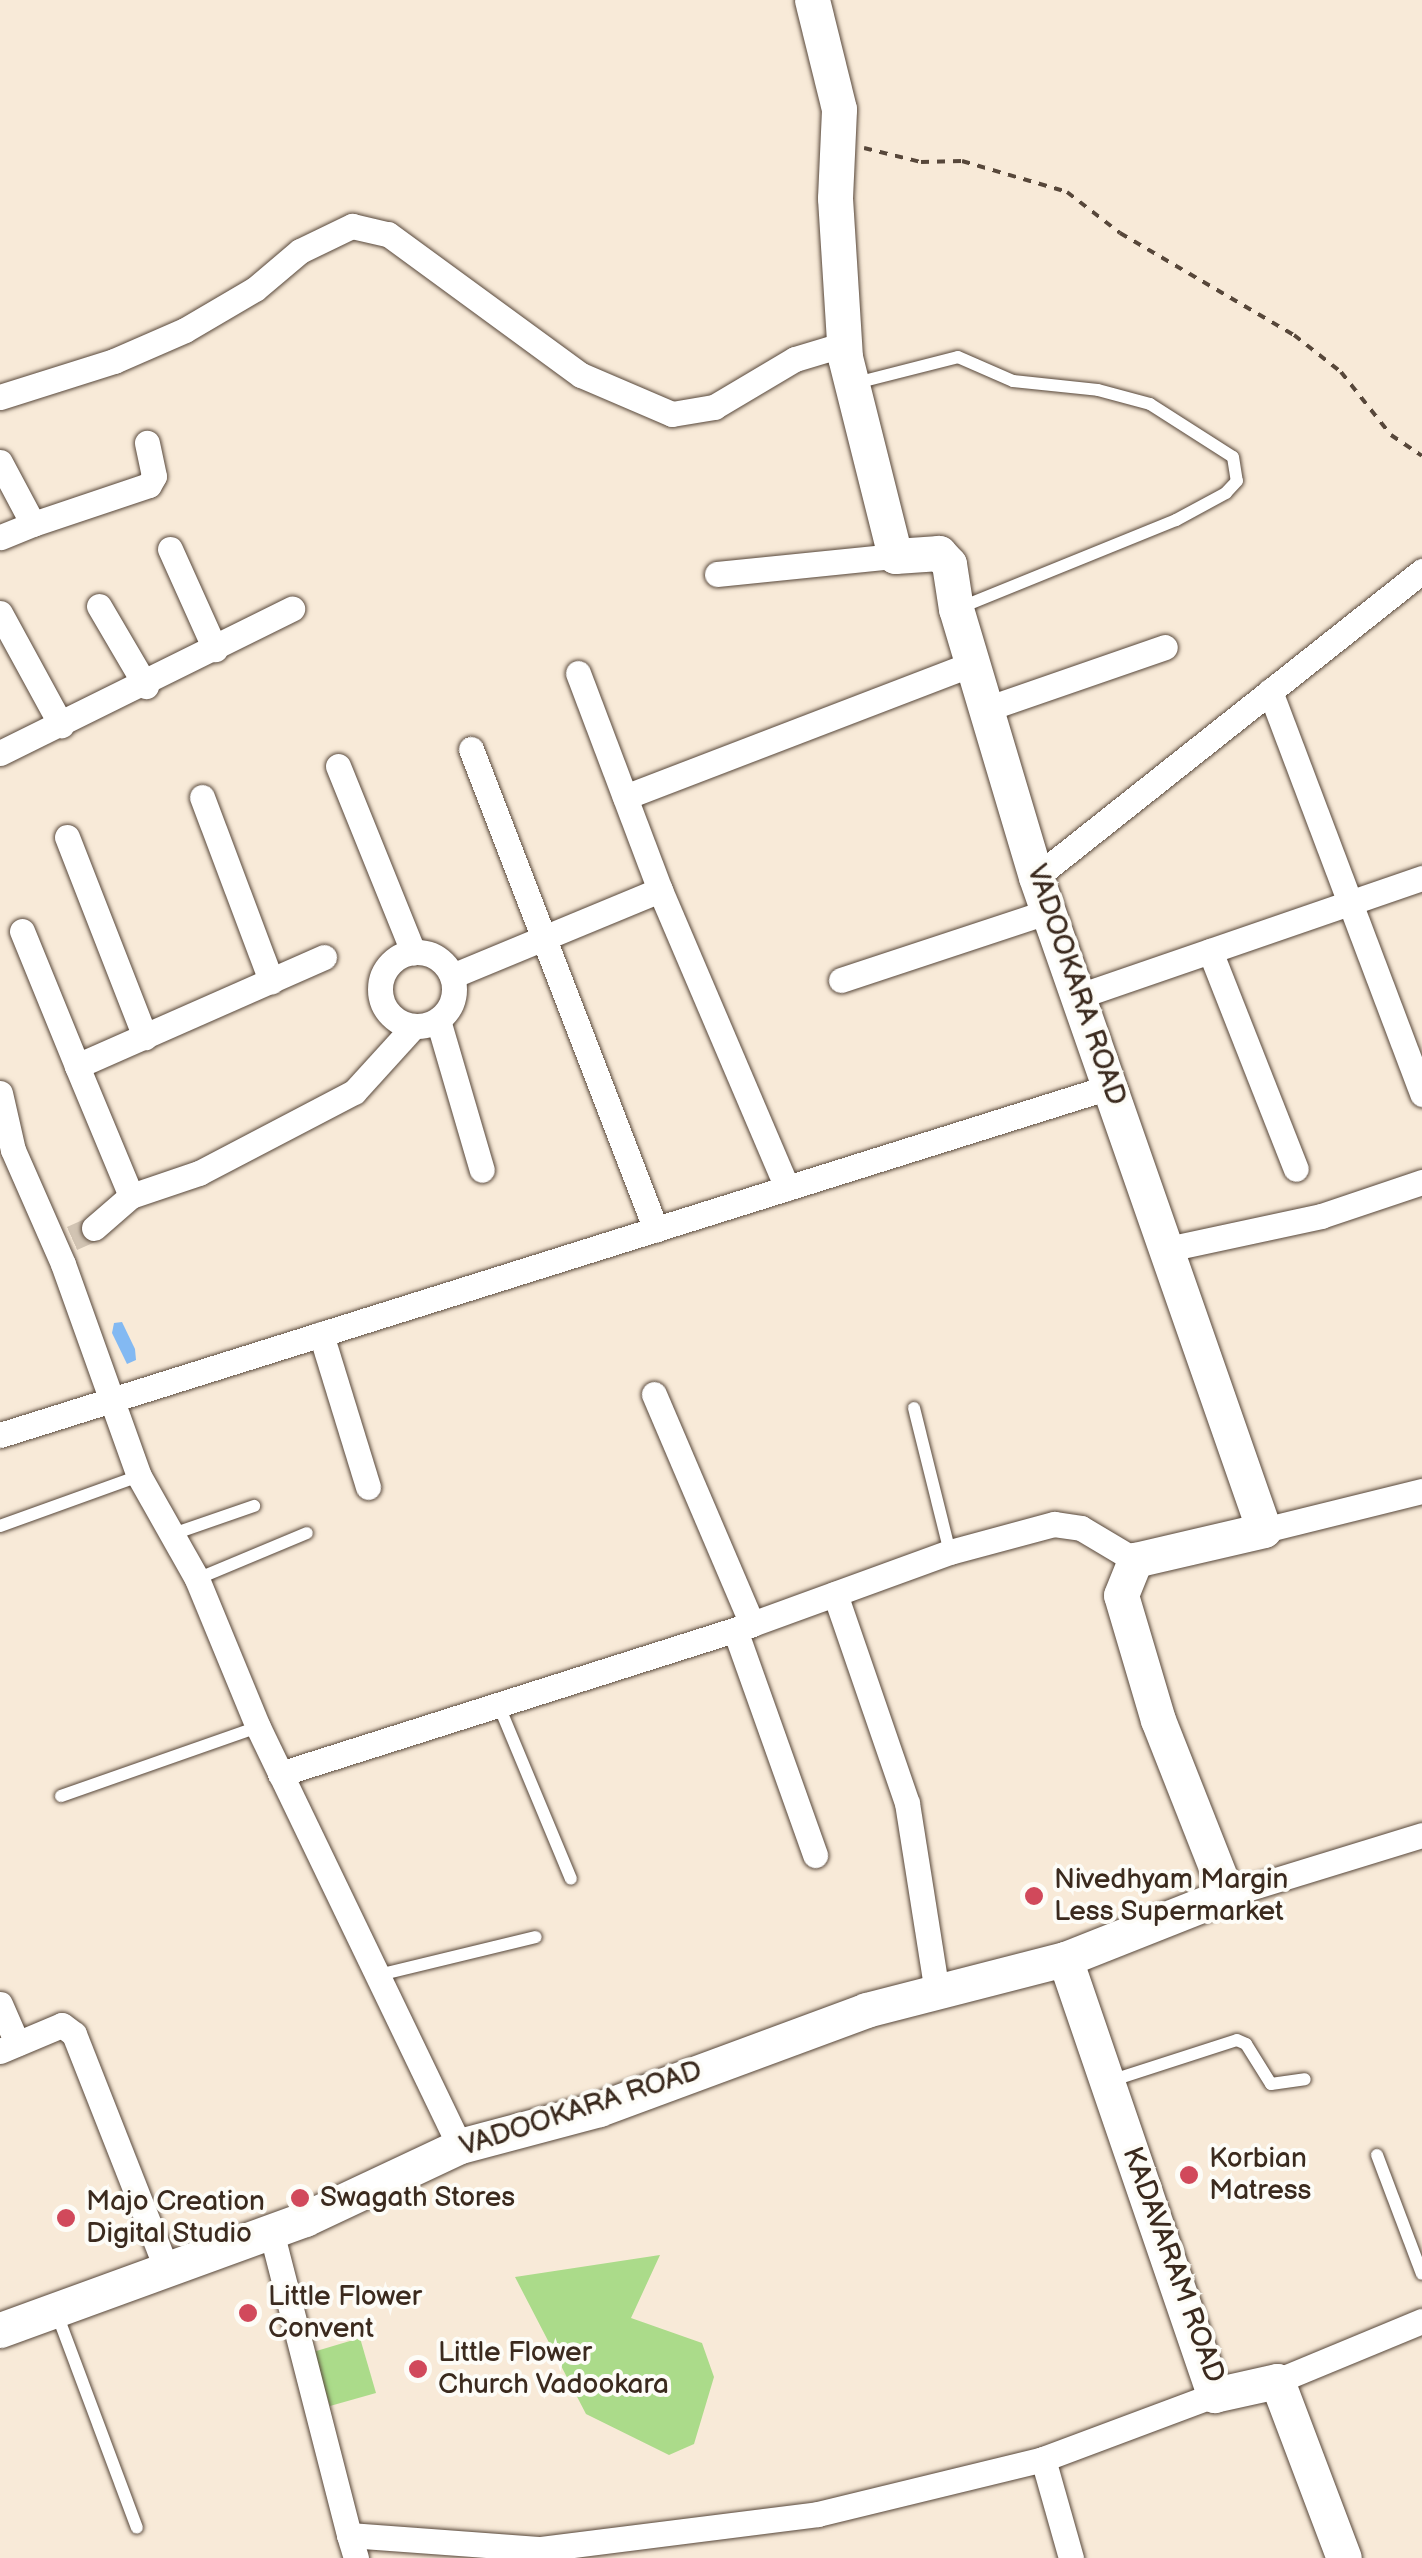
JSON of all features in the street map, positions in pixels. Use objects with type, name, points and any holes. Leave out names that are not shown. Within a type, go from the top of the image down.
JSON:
[{"type":"main road","points":[[812,0],[839,109],[845,344],[850,384],[895,556]]},
{"type":"main road","name":"VADOOKARA ROAD","points":[[895,556],[939,553],[950,564],[956,608],[989,708],[1036,876],[1082,995],[1163,1250],[1264,1530]]},
{"type":"main road","points":[[1227,1895],[1158,1720],[1121,1595],[1134,1560],[1264,1530]]},
{"type":"main road","name":"VADOOKARA ROAD","points":[[0,2330],[271,2231],[460,2146],[598,2109],[866,2010],[1065,1959],[1227,1895]]},
{"type":"main road","name":"KADAVARAM ROAD","points":[[1065,1959],[1214,2394],[1277,2382]]},
{"type":"main road","points":[[1277,2382],[1344,2558]]},
{"type":"street","points":[[0,397],[114,361],[185,330],[254,289],[300,251],[352,226],[388,234],[581,375],[672,414],[714,407],[795,359],[845,344]]},
{"type":"street","points":[[0,537],[148,484],[154,476],[148,443]]},
{"type":"street","points":[[0,462],[33,524]]},
{"type":"street","points":[[170,549],[215,649]]},
{"type":"street","points":[[717,574],[895,556]]},
{"type":"street","points":[[1036,876],[1422,570]]},
{"type":"street","points":[[99,606],[146,686]]},
{"type":"street","points":[[0,753],[146,686],[292,609]]},
{"type":"street","points":[[0,613],[60,724]]},
{"type":"street","points":[[989,708],[1164,647]]},
{"type":"street","points":[[624,797],[972,664]]},
{"type":"street","points":[[578,673],[660,890],[787,1188]]},
{"type":"street","points":[[1270,691],[1422,1094]]},
{"type":"street","points":[[471,749],[635,1189],[656,1230]]},
{"type":"street","points":[[338,766],[413,952]]},
{"type":"street","points":[[202,796],[271,981]]},
{"type":"street","points":[[66,837],[145,1036]]},
{"type":"street","points":[[1082,995],[1422,878]]},
{"type":"street","points":[[452,976],[660,890]]},
{"type":"street","points":[[841,980],[1050,910]]},
{"type":"street","points":[[22,931],[131,1196]]},
{"type":"street","points":[[1210,951],[1296,1169]]},
{"type":"street","points":[[73,1235],[131,1196],[199,1173],[354,1092],[453,1000],[452,976],[436,957],[413,952],[391,962],[380,996],[392,1017],[426,1023]]},
{"type":"street","points":[[77,1066],[324,957]]},
{"type":"street","points":[[426,1023],[482,1170]]},
{"type":"street","points":[[0,1435],[109,1404],[1112,1086]]},
{"type":"street","points":[[0,1093],[12,1150],[73,1235],[109,1404],[139,1476],[196,1579],[258,1727],[382,1974],[460,2146]]},
{"type":"street","points":[[1163,1250],[1320,1216],[1422,1182]]},
{"type":"street","points":[[321,1334],[368,1487]]},
{"type":"street","points":[[654,1394],[744,1627],[815,1855]]},
{"type":"street","points":[[1264,1530],[1422,1492]]},
{"type":"street","points":[[280,1774],[744,1627],[950,1552],[1054,1524],[1081,1528],[1134,1560]]},
{"type":"street","points":[[835,1594],[908,1803],[937,1992]]},
{"type":"street","name":"VADOOKARA ROAD","points":[[1227,1895],[1422,1835]]},
{"type":"street","points":[[0,2004],[9,2047],[62,2025],[74,2034],[167,2270]]},
{"type":"street","points":[[271,2231],[352,2546],[540,2549],[818,2514],[1043,2459],[1214,2394]]},
{"type":"street","points":[[1277,2382],[1422,2321]]},
{"type":"street","points":[[1043,2459],[1071,2558]]},
{"type":"lane","points":[[850,384],[958,356],[1013,380],[1150,404],[1233,457],[1236,481],[1226,493],[1176,520],[956,608]]},
{"type":"lane","points":[[914,1408],[950,1552]]},
{"type":"lane","points":[[0,1526],[139,1476]]},
{"type":"lane","points":[[173,1534],[254,1506]]},
{"type":"lane","points":[[196,1579],[307,1533]]},
{"type":"lane","points":[[499,1706],[570,1878]]},
{"type":"lane","points":[[60,1796],[258,1727]]},
{"type":"lane","points":[[382,1974],[536,1937]]},
{"type":"lane","points":[[1107,2081],[1237,2040],[1246,2044],[1271,2084],[1305,2079]]},
{"type":"lane","points":[[1376,2155],[1422,2274]]},
{"type":"lane","points":[[56,2310],[137,2528]]},
{"type":"path","points":[[837,138],[921,162],[962,161],[1067,192],[1120,233],[1294,336],[1341,372],[1391,435],[1422,456]]},
{"type":"green space","points":[[660,2255],[631,2318],[702,2343],[714,2377],[694,2444],[669,2455],[586,2414],[515,2277]]},
{"type":"green space","points":[[360,2338],[376,2393],[330,2406],[313,2352]]},
{"type":"water","points":[[122,1322],[135,1349],[136,1360],[127,1364],[112,1333],[114,1323]]},
{"type":"tunnel","points":[[72,1238],[94,1228]]},
{"type":"place","name":"Nivedhyam Margin Less Supermarket","points":[[1034,1896]]},
{"type":"place","name":"Korbian Matress","points":[[1189,2175]]},
{"type":"place","name":"Swagath Stores","points":[[300,2198]]},
{"type":"place","name":"Majo Creation Digital Studio","points":[[66,2218]]},
{"type":"place","name":"Little Flower Convent","points":[[248,2313]]},
{"type":"place","name":"Little Flower Church Vadookara","points":[[418,2369]]}]
